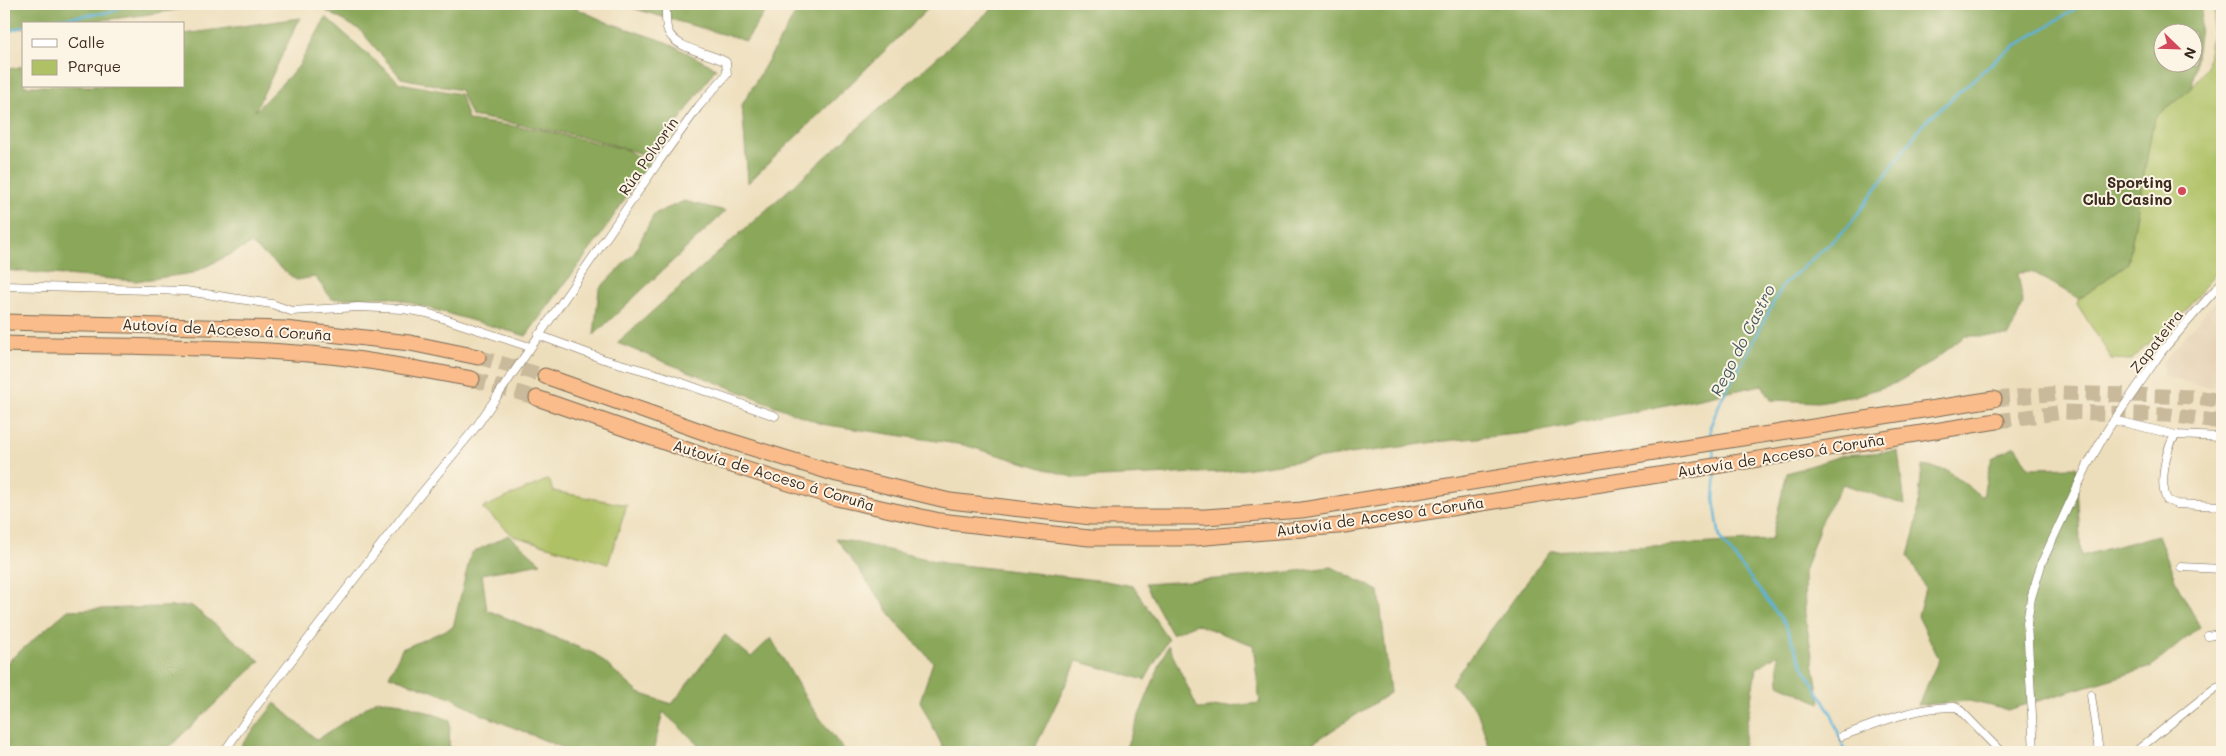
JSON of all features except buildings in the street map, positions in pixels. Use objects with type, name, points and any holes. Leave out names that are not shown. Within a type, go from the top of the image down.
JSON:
[{"type":"highway","name":"Autovía de Acceso á Coruña","points":[[4,322],[285,329],[410,343],[478,356]]},
{"type":"highway","name":"Autovía de Acceso á Coruña","points":[[4,344],[221,349],[329,356],[396,364],[472,379]]},
{"type":"highway","name":"Autovía de Acceso á Coruña","points":[[545,376],[723,439],[837,474],[950,501],[1091,517],[1206,517],[1302,510],[1691,446],[1994,399]]},
{"type":"highway","name":"Autovía de Acceso á Coruña","points":[[538,398],[713,459],[836,498],[940,521],[1089,538],[1195,538],[1338,526],[1997,421]]},
{"type":"street","name":"Rúa Polvorín","points":[[224,752],[251,713],[407,511],[476,427],[657,164],[699,106],[727,74],[726,62],[677,42],[672,38],[667,30],[666,4]]},
{"type":"street","name":"Zapateira","points":[[2034,752],[2027,623],[2031,598],[2042,562],[2087,466],[2114,420],[2162,351],[2222,282]]},
{"type":"street","points":[[4,286],[186,291],[272,304],[291,311],[358,307],[403,309],[427,313],[531,345]]},
{"type":"street","points":[[538,335],[603,360],[660,375],[776,416]]},
{"type":"street","points":[[2114,420],[2176,435],[2222,437]]},
{"type":"street","points":[[2176,435],[2167,450],[2163,493],[2167,500],[2176,504],[2222,506]]},
{"type":"street","points":[[2181,567],[2222,569]]},
{"type":"street","points":[[2208,636],[2222,633]]},
{"type":"street","points":[[2135,752],[2215,688],[2222,685]]},
{"type":"street","points":[[2091,695],[2100,752]]},
{"type":"street","points":[[1842,736],[1904,713],[1937,707],[1958,707],[2001,752]]},
{"type":"shaded area","points":[[2222,293],[2222,388],[2196,385],[2165,377],[2161,373],[2164,361]]},
{"type":"green space","points":[[4,4],[207,4],[162,12],[79,22],[22,22],[22,28],[4,31]]},
{"type":"green space","points":[[324,4],[567,4],[604,21],[666,42],[716,68],[653,158],[586,138],[471,116],[460,90],[401,78],[360,30],[321,8]]},
{"type":"green space","points":[[618,4],[770,4],[746,41]]},
{"type":"green space","points":[[801,4],[933,4],[748,183],[742,105]]},
{"type":"green space","points":[[997,4],[2203,4],[2201,22],[2154,22],[2154,72],[2194,72],[2192,88],[2154,118],[2128,263],[2079,299],[2033,272],[2018,273],[2023,304],[2009,336],[1965,336],[1933,361],[1896,383],[1855,396],[1818,402],[1771,400],[1762,385],[1537,432],[1436,442],[1222,472],[1076,478],[964,445],[821,424],[617,343]]},
{"type":"green space","name":"Sporting Club Casino","points":[[2216,4],[2222,4],[2222,265],[2176,323],[2141,349],[2132,360],[2112,359],[2077,304],[2078,300],[2128,263],[2154,118],[2192,88],[2207,66]]},
{"type":"green space","points":[[326,17],[400,83],[460,94],[468,120],[542,130],[625,149],[649,163],[599,238],[526,336],[390,297],[332,299],[315,277],[296,280],[251,244],[193,273],[136,281],[4,270],[4,70],[22,66],[22,88],[185,88],[185,34],[300,18],[255,111],[298,67]]},
{"type":"green space","points":[[684,201],[726,211],[594,335],[599,289],[634,253],[654,214]]},
{"type":"green space","points":[[2015,446],[2029,468],[2076,467],[2081,556],[2158,535],[2176,582],[2200,627],[2151,667],[2008,710],[1969,701],[1918,705],[1939,659],[1918,616],[1925,588],[1908,556],[1917,521],[1922,466],[1947,470],[1982,497],[1992,458]]},
{"type":"green space","points":[[1898,451],[1905,505],[1843,484],[1823,517],[1804,572],[1805,614],[1820,703],[1779,684],[1778,654],[1756,669],[1742,752],[1491,752],[1477,711],[1451,683],[1550,551],[1771,540],[1787,473],[1844,455]]},
{"type":"green space","points":[[549,479],[553,491],[627,505],[608,564],[514,536],[482,508]]},
{"type":"green space","points":[[509,535],[541,563],[482,574],[487,610],[595,654],[639,693],[672,704],[725,635],[751,657],[771,638],[808,702],[845,752],[693,752],[698,744],[663,712],[653,752],[573,752],[481,714],[452,698],[389,676],[402,649],[453,627],[471,553]]},
{"type":"green space","points":[[836,538],[944,563],[1105,581],[1133,586],[1168,639],[1145,680],[1077,661],[1033,752],[945,752],[920,701],[933,662],[896,622]]},
{"type":"green space","points":[[1332,567],[1379,591],[1390,693],[1308,746],[1308,752],[1124,752],[1168,645],[1198,709],[1260,703],[1253,645],[1196,624],[1172,634],[1145,584],[1244,577]]},
{"type":"green space","points":[[192,606],[260,661],[164,752],[4,752],[4,665],[68,610]]},
{"type":"green space","points":[[377,700],[402,703],[450,720],[449,752],[236,752],[275,703],[317,740]]},
{"type":"waterway","points":[[36,22],[112,12],[127,4]]},
{"type":"waterway","name":"Rego do Castro","points":[[1711,437],[1710,427],[1722,398],[1782,286],[1848,227],[1923,124],[2001,55],[2083,4]]},
{"type":"waterway","points":[[4,33],[22,27]]},
{"type":"waterway","name":"Rego do Castro","points":[[1713,448],[1714,460]]},
{"type":"waterway","name":"Rego do Castro","points":[[1716,470],[1714,500],[1720,538],[1785,624],[1803,667],[1832,715],[1845,752]]},
{"type":"tunnel","points":[[478,357],[545,376]]},
{"type":"tunnel","points":[[472,379],[537,398]]},
{"type":"tunnel","points":[[1994,399],[2061,393],[2197,397],[2222,401]]},
{"type":"tunnel","points":[[1997,421],[2064,412],[2168,415],[2222,422]]},
{"type":"place","name":"Sporting Club Casino","points":[[2182,191]]}]
